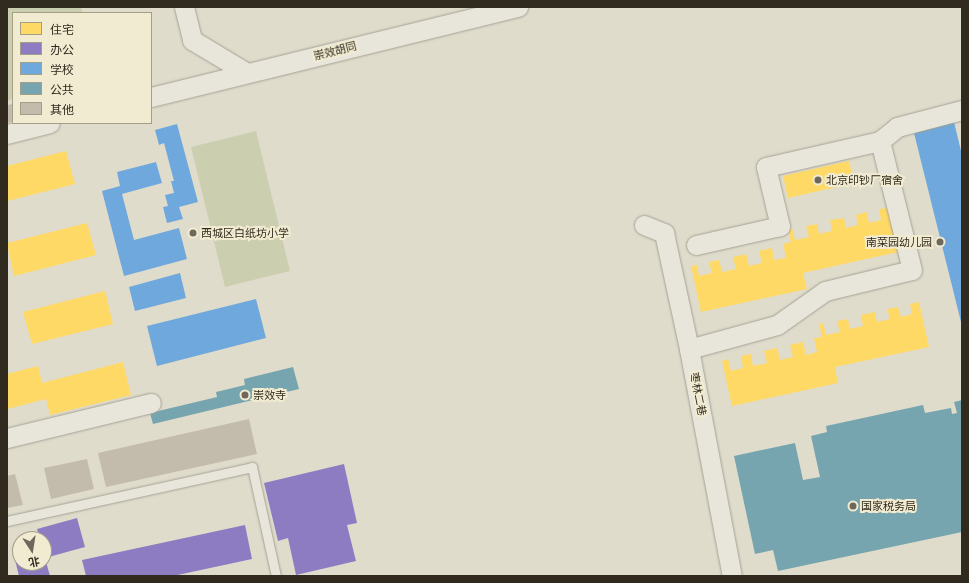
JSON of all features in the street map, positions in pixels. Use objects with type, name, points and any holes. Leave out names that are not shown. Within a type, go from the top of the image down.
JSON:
[{"type":"street","points":[[184,7],[192,40],[247,73]]},
{"type":"street","name":"崇效胡同","points":[[152,97],[518,7]]},
{"type":"street","points":[[696,246],[780,226],[766,167],[880,141],[897,127],[962,110]]},
{"type":"street","points":[[7,134],[46,124]]},
{"type":"street","points":[[689,349],[777,325],[825,291],[912,270],[880,141]]},
{"type":"street","name":"枣林二巷","points":[[644,225],[664,233],[689,349],[732,576]]},
{"type":"street","points":[[7,438],[150,403]]},
{"type":"lane","points":[[7,521],[252,468],[276,576]]},
{"type":"green space","points":[[7,7],[81,7],[83,12],[12,12],[12,99],[7,101]]},
{"type":"green space","points":[[256,131],[290,271],[225,287],[191,147]]},
{"type":"building: 住宅","points":[[66,151],[75,184],[7,201],[7,166]]},
{"type":"building: 住宅","name":"北京印钞厂宿舍","points":[[849,161],[854,183],[788,198],[783,176]]},
{"type":"building: 住宅","points":[[888,208],[898,252],[803,273],[807,289],[701,312],[691,266],[697,265],[699,276],[712,273],[709,262],[719,260],[722,272],[736,269],[733,257],[746,254],[749,266],[762,263],[759,251],[772,248],[774,260],[786,258],[783,244],[791,242],[788,229],[792,228],[795,240],[809,237],[806,226],[817,224],[819,234],[832,231],[830,220],[844,218],[846,228],[858,225],[856,215],[867,212],[869,223],[881,220],[879,209]]},
{"type":"building: 住宅","points":[[87,223],[96,255],[14,276],[7,243]]},
{"type":"building: 住宅","points":[[105,291],[113,324],[32,344],[23,312]]},
{"type":"building: 住宅","points":[[919,302],[929,347],[835,367],[838,383],[732,406],[722,361],[728,359],[731,371],[743,368],[741,356],[751,354],[753,366],[767,363],[764,351],[777,348],[780,360],[793,357],[790,345],[803,342],[806,355],[817,352],[814,338],[822,337],[819,324],[823,323],[826,335],[840,332],[837,321],[848,319],[850,329],[863,326],[861,315],[875,312],[877,322],[890,319],[887,309],[898,307],[901,317],[912,314],[910,304]]},
{"type":"building: 住宅","points":[[123,362],[131,395],[50,415],[46,399],[7,409],[7,374],[38,366],[42,383]]},
{"type":"building: 办公","points":[[344,464],[357,523],[347,525],[356,561],[296,575],[288,538],[278,541],[264,483]]},
{"type":"building: 办公","points":[[77,518],[85,547],[52,556],[52,531],[38,531],[37,529]]},
{"type":"building: 办公","points":[[245,525],[252,559],[173,576],[86,576],[82,560]]},
{"type":"building: 办公","points":[[18,571],[49,571],[50,576],[19,576]]},
{"type":"building: 学校","points":[[954,122],[962,155],[961,322],[914,133]]},
{"type":"building: 学校","points":[[177,124],[198,202],[179,207],[183,219],[167,223],[163,207],[168,206],[165,195],[174,193],[171,181],[174,181],[164,143],[159,145],[155,130]]},
{"type":"building: 学校","points":[[156,162],[162,183],[122,194],[134,240],[179,228],[187,259],[124,276],[102,191],[120,186],[117,172]]},
{"type":"building: 学校","points":[[180,273],[186,298],[135,311],[129,287]]},
{"type":"building: 学校","points":[[256,299],[266,338],[157,366],[147,326]]},
{"type":"building: 公共","name":"崇效寺","points":[[293,367],[299,389],[153,424],[150,413],[217,397],[216,392],[245,385],[244,379]]},
{"type":"building: 公共","name":"国家税务局","points":[[962,400],[962,532],[778,571],[773,550],[755,554],[734,456],[795,443],[803,480],[820,477],[811,436],[827,432],[826,426],[923,405],[925,413],[951,408],[952,414],[957,413],[954,402]]},
{"type":"building: 其他","points":[[12,104],[12,121],[7,123],[7,105]]},
{"type":"building: 其他","points":[[249,419],[257,454],[106,487],[98,453]]},
{"type":"building: 其他","points":[[87,459],[94,489],[51,499],[44,468]]},
{"type":"building: 其他","points":[[15,474],[23,505],[7,508],[7,476]]},
{"type":"place","name":"北京印钞厂宿舍","points":[[818,180]]},
{"type":"place","name":"西城区白纸坊小学","points":[[193,233]]},
{"type":"place","name":"南菜园幼儿园","points":[[940,242]]},
{"type":"place","name":"崇效寺","points":[[245,395]]},
{"type":"place","name":"国家税务局","points":[[853,506]]}]
